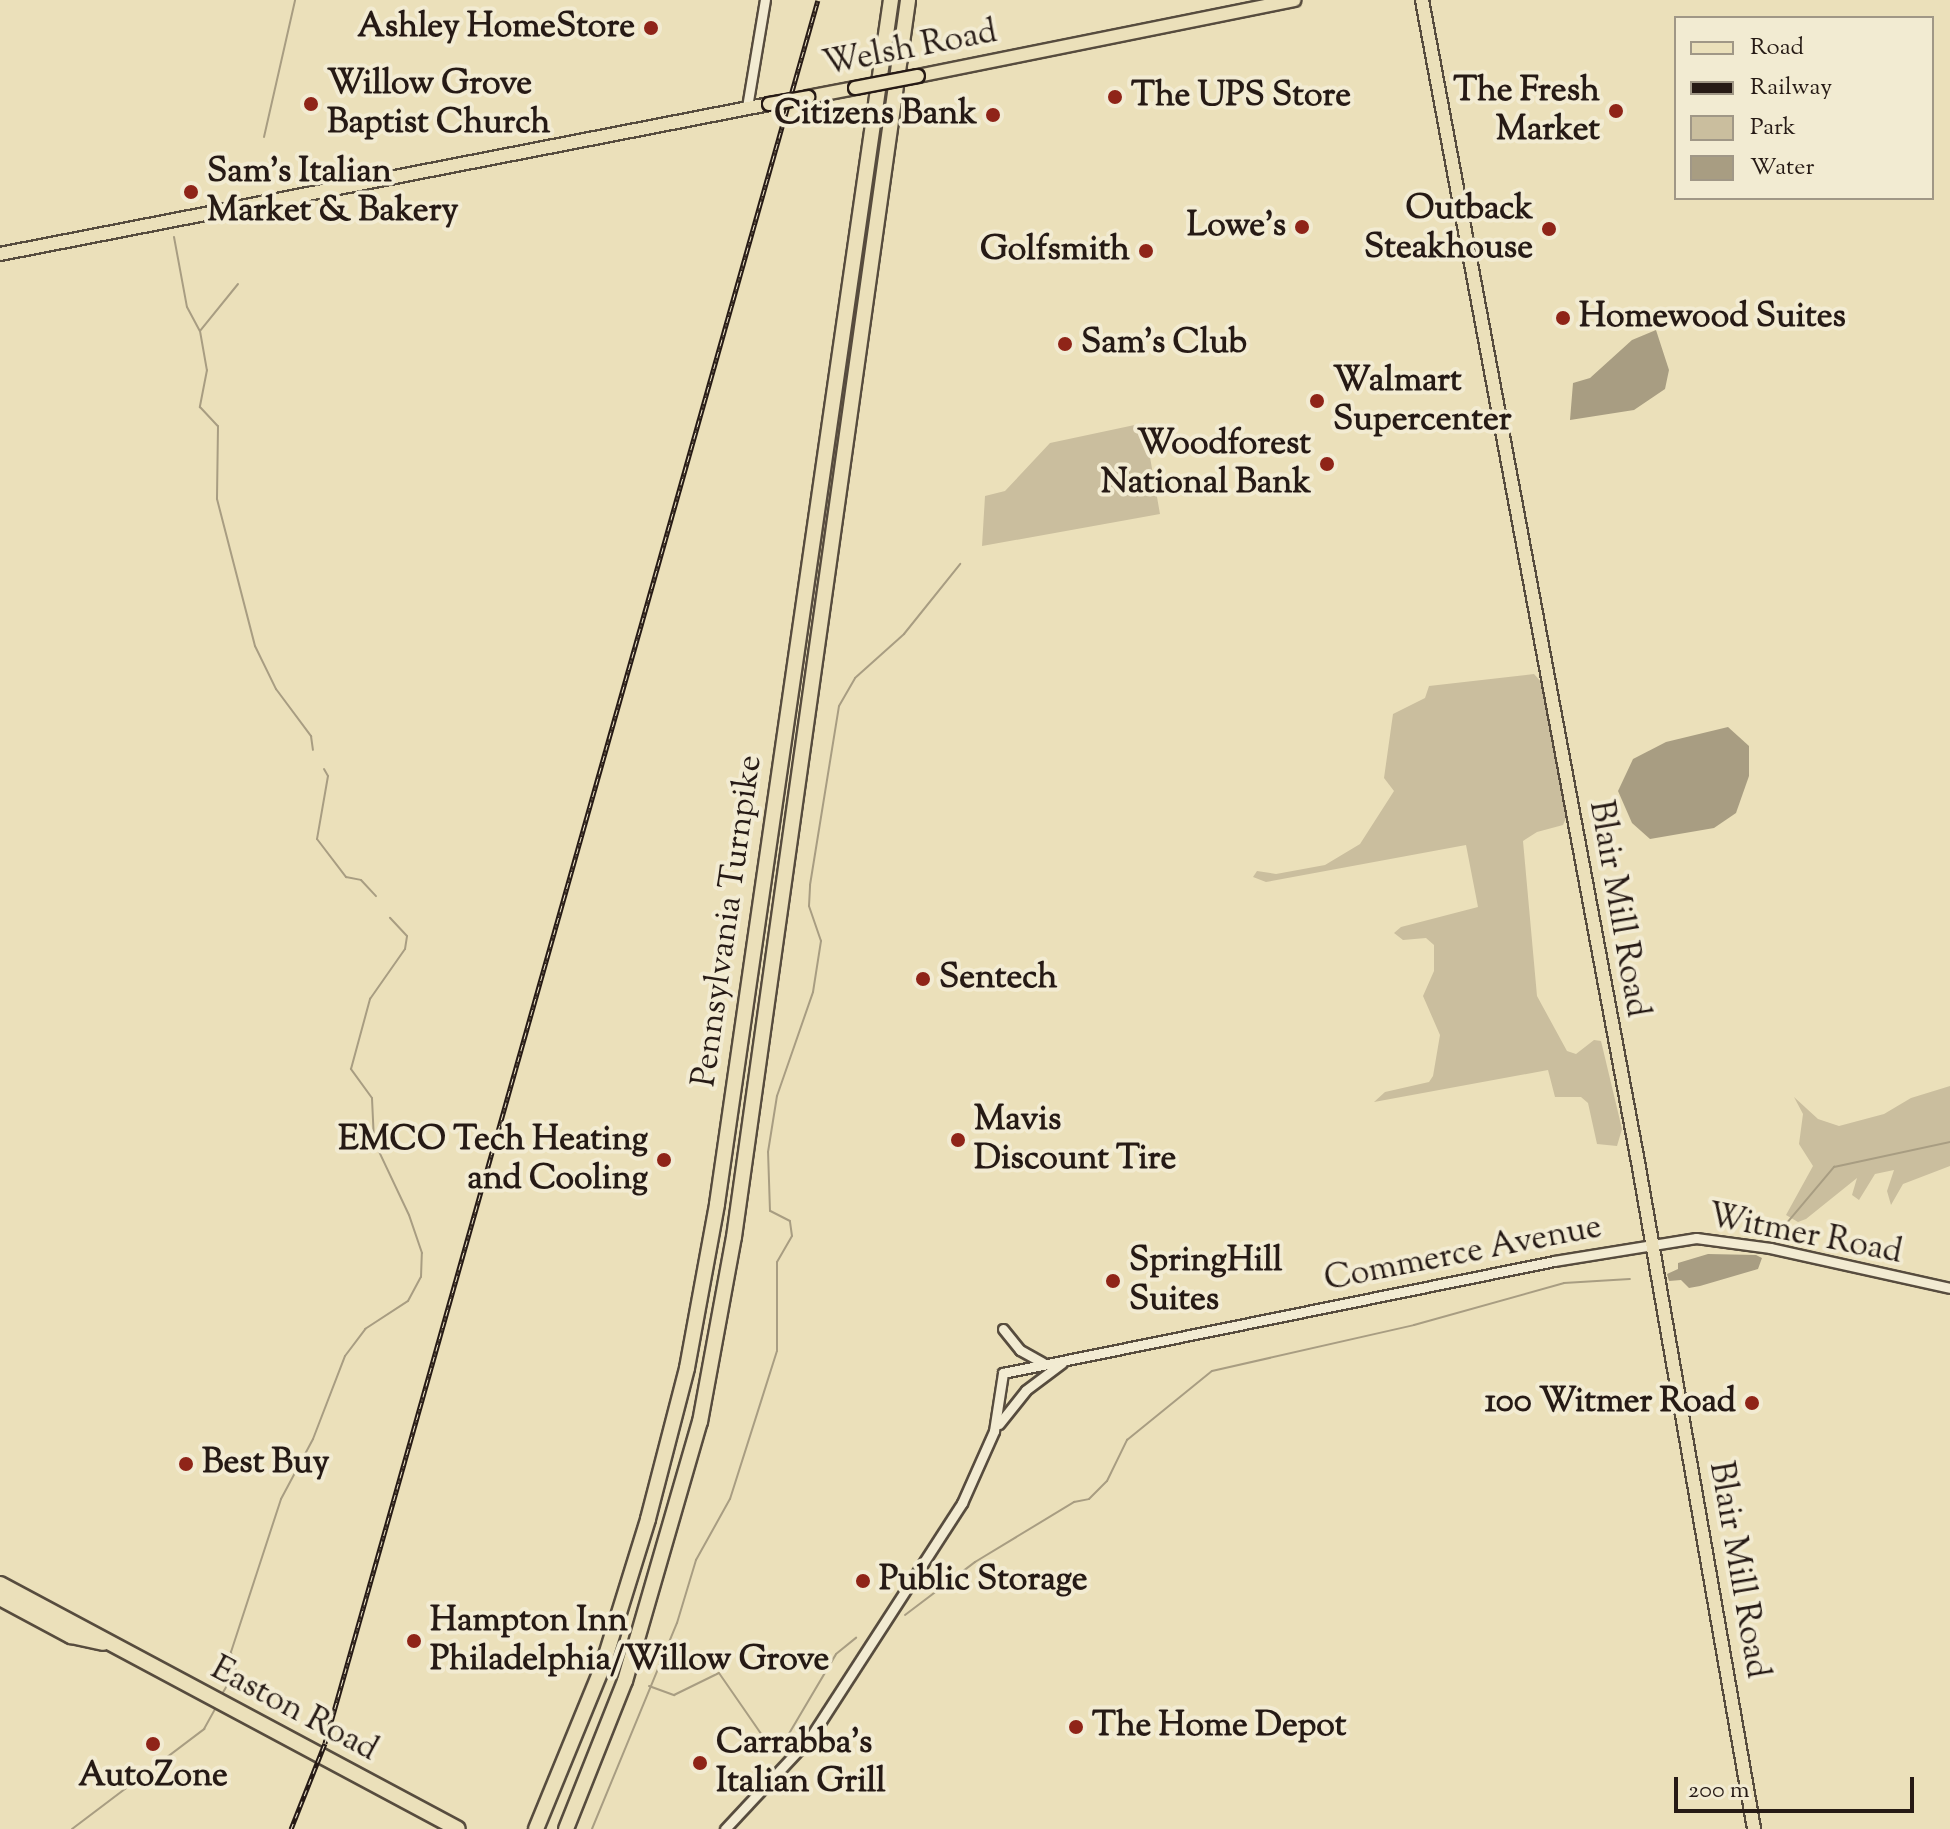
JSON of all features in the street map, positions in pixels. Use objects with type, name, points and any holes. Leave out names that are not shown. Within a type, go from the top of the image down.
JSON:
[{"type":"highway","name":"Pennsylvania Turnpike","points":[[536,1829],[602,1668],[648,1519],[687,1368],[717,1204],[891,0]]},
{"type":"highway","name":"Pennsylvania Turnpike","points":[[566,1829],[625,1681],[700,1422],[739,1206],[908,0]]},
{"type":"highway","name":"Easton Road","points":[[0,1584],[95,1633],[103,1643]]},
{"type":"highway","name":"Easton Road","points":[[0,1598],[71,1636],[103,1643],[458,1829]]},
{"type":"main road","name":"Welsh Road","points":[[1219,15],[1256,0]]},
{"type":"main road","name":"Welsh Road","points":[[0,254],[1294,0]]},
{"type":"main road","name":"Blair Mill Road","points":[[1422,0],[1754,1829]]},
{"type":"street","points":[[747,107],[765,0]]},
{"type":"street","name":"Witmer Road","points":[[1650,1244],[1696,1238],[1770,1248],[1950,1288]]},
{"type":"street","name":"Commerce Avenue","points":[[994,1431],[1003,1373],[1650,1244]]},
{"type":"street","points":[[1003,1329],[1026,1355],[1046,1364]]},
{"type":"street","points":[[725,1829],[810,1738],[962,1503],[994,1431],[1026,1390],[1067,1360]]},
{"type":"green space","points":[[1144,423],[1160,514],[982,546],[985,496],[1005,491],[1050,443]]},
{"type":"green space","points":[[1534,674],[1543,684],[1567,816],[1563,825],[1537,832],[1523,841],[1537,996],[1567,1051],[1576,1054],[1594,1040],[1601,1041],[1622,1129],[1617,1146],[1597,1144],[1588,1103],[1581,1097],[1555,1097],[1548,1070],[1374,1102],[1385,1092],[1429,1082],[1433,1076],[1440,1035],[1423,996],[1434,971],[1434,945],[1426,938],[1403,940],[1394,933],[1401,927],[1478,907],[1466,845],[1266,882],[1253,877],[1257,871],[1276,874],[1325,865],[1360,844],[1394,791],[1384,778],[1393,714],[1425,698],[1429,686]]},
{"type":"green space","points":[[1950,1086],[1950,1166],[1903,1184],[1891,1205],[1887,1191],[1894,1170],[1875,1174],[1859,1200],[1852,1195],[1857,1178],[1806,1219],[1798,1222],[1786,1215],[1813,1166],[1799,1144],[1803,1114],[1794,1097],[1818,1119],[1839,1126],[1884,1114],[1911,1098]]},
{"type":"water","points":[[1656,330],[1669,370],[1665,389],[1634,410],[1570,420],[1573,383],[1590,378],[1632,340]]},
{"type":"water","points":[[1728,727],[1749,746],[1749,776],[1736,813],[1714,828],[1650,839],[1632,823],[1618,791],[1633,759],[1666,742]]},
{"type":"water","points":[[1708,1254],[1756,1255],[1762,1258],[1758,1269],[1700,1286],[1689,1288],[1681,1280],[1669,1281],[1667,1274],[1678,1269],[1678,1263]]},
{"type":"waterway","points":[[264,137],[295,0]]},
{"type":"waterway","points":[[174,237],[187,307],[200,331]]},
{"type":"waterway","points":[[238,284],[200,331],[207,370],[200,407],[218,426],[217,499],[255,646],[276,689],[311,736],[313,750]]},
{"type":"waterway","points":[[592,1829],[677,1623],[696,1560],[730,1499],[777,1351],[777,1262],[792,1236],[790,1221],[770,1211],[768,1152],[777,1096],[813,992],[821,941],[809,906],[810,885],[839,706],[855,678],[904,634],[960,564]]},
{"type":"waterway","points":[[324,769],[328,776],[317,839],[346,877],[361,880],[376,896]]},
{"type":"waterway","points":[[222,1694],[236,1671],[231,1652],[281,1499],[313,1439],[345,1356],[365,1329],[408,1301],[421,1277],[422,1253],[409,1215],[374,1141],[372,1098],[351,1069],[370,999],[405,949],[407,936],[390,918]]},
{"type":"waterway","points":[[1775,1237],[1834,1167],[1950,1142]]},
{"type":"waterway","points":[[905,1615],[975,1562],[1074,1502],[1089,1499],[1107,1481],[1127,1440],[1212,1371],[1414,1325],[1564,1283],[1630,1279]]},
{"type":"waterway","points":[[649,1686],[674,1695],[719,1673],[764,1738],[787,1737],[836,1654],[856,1638]]},
{"type":"waterway","points":[[72,1829],[204,1729],[216,1707]]},
{"type":"railway","points":[[291,1829],[325,1743],[818,0]]},
{"type":"place","name":"Ashley HomeStore","points":[[651,28]]},
{"type":"place","name":"The UPS Store","points":[[1115,97]]},
{"type":"place","name":"Willow Grove Baptist Church","points":[[311,104]]},
{"type":"place","name":"The Fresh Market","points":[[1616,111]]},
{"type":"place","name":"Citizens Bank","points":[[993,115]]},
{"type":"place","name":"Sam's Italian Market & Bakery","points":[[191,192]]},
{"type":"place","name":"Lowe's","points":[[1302,227]]},
{"type":"place","name":"Outback Steakhouse","points":[[1549,229]]},
{"type":"place","name":"Golfsmith","points":[[1146,251]]},
{"type":"place","name":"Homewood Suites","points":[[1563,318]]},
{"type":"place","name":"Sam's Club","points":[[1065,344]]},
{"type":"place","name":"Walmart Supercenter","points":[[1317,401]]},
{"type":"place","name":"Woodforest National Bank","points":[[1327,464]]},
{"type":"place","name":"Sentech","points":[[923,979]]},
{"type":"place","name":"Mavis Discount Tire","points":[[958,1140]]},
{"type":"place","name":"EMCO Tech Heating and Cooling","points":[[664,1160]]},
{"type":"place","name":"SpringHill Suites","points":[[1113,1281]]},
{"type":"place","name":"100 Witmer Road","points":[[1752,1403]]},
{"type":"place","name":"Best Buy","points":[[186,1464]]},
{"type":"place","name":"Public Storage","points":[[863,1581]]},
{"type":"place","name":"Hampton Inn Philadelphia/Willow Grove","points":[[414,1641]]},
{"type":"place","name":"The Home Depot","points":[[1076,1727]]},
{"type":"place","name":"AutoZone","points":[[153,1744]]},
{"type":"place","name":"Carrabba's Italian Grill","points":[[700,1763]]}]
